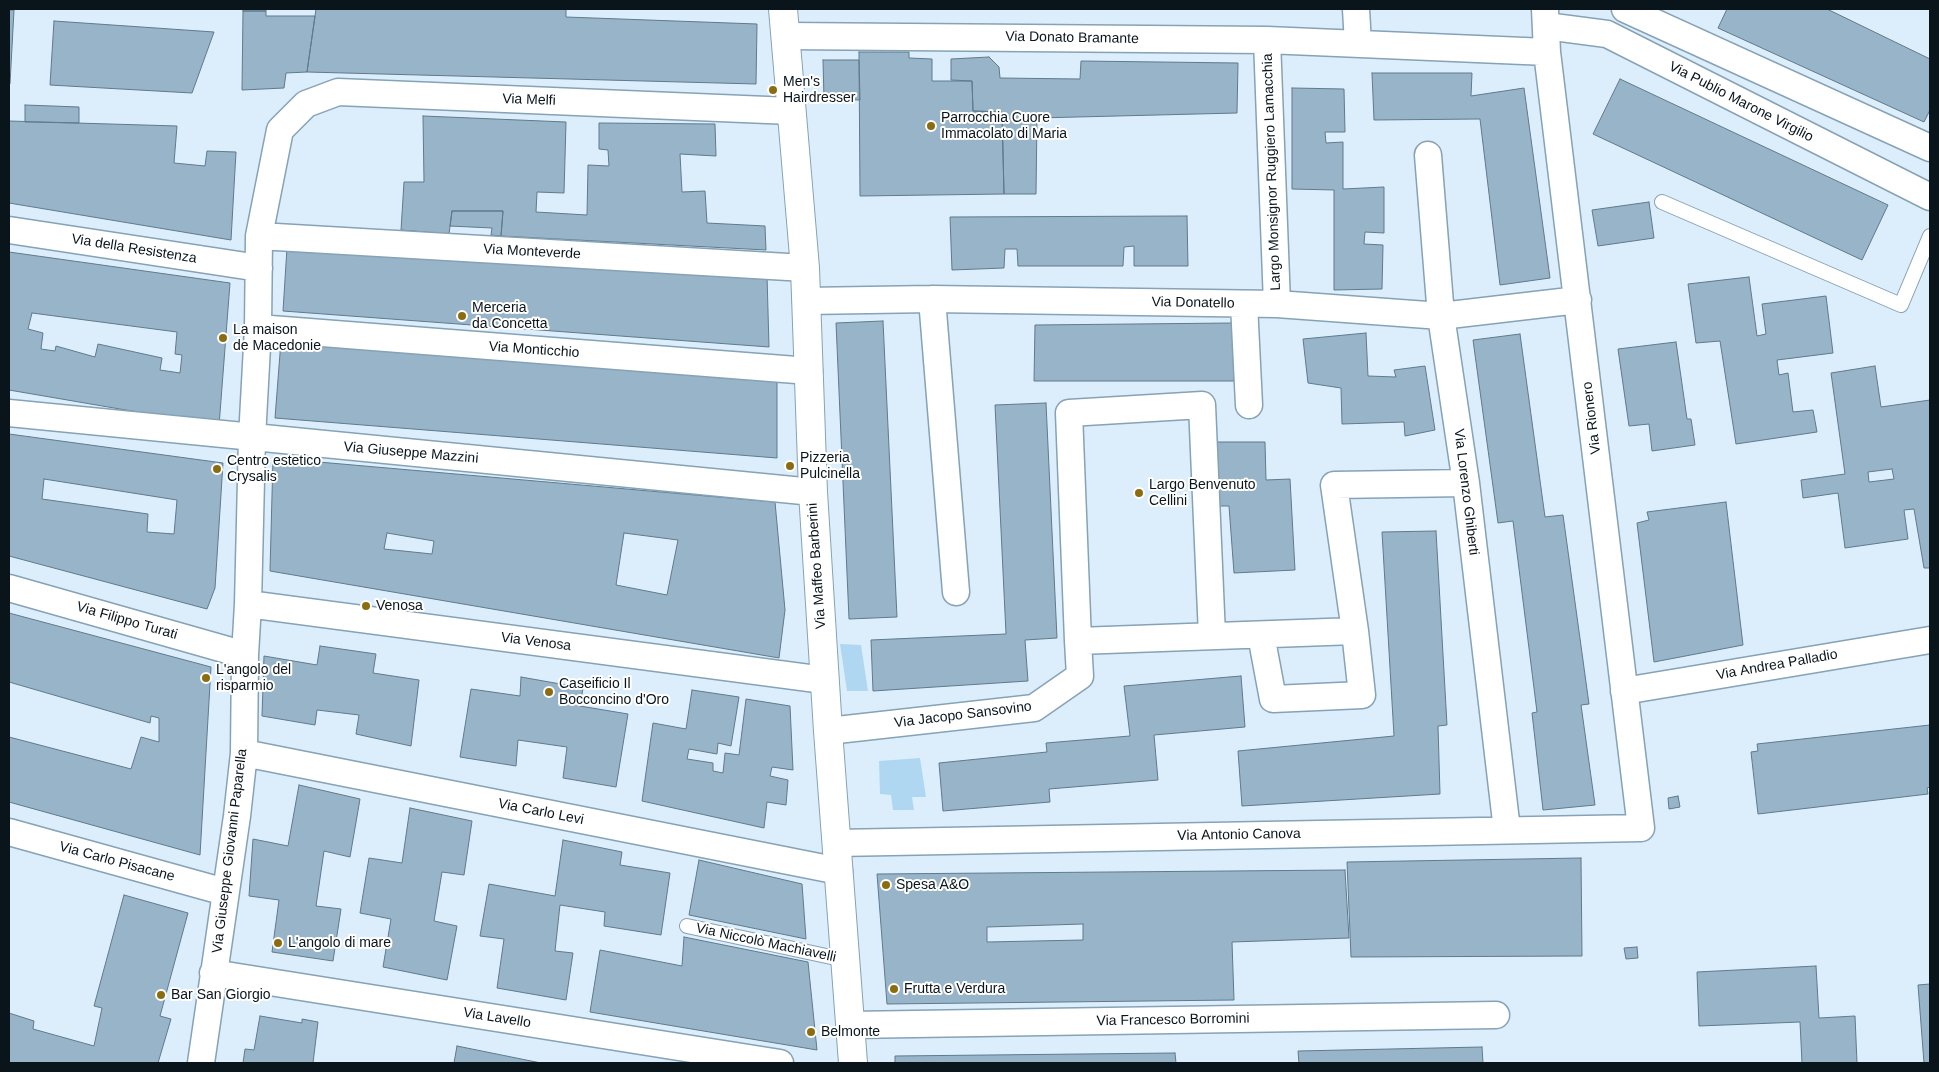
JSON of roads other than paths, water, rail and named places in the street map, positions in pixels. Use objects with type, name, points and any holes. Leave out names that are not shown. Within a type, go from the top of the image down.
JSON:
[{"type":"street","name":"Via Maffeo Barberini","points":[[783,9],[805,268],[812,492],[853,1063]]},
{"type":"street","points":[[1356,9],[1358,44]]},
{"type":"street","points":[[1625,9],[1930,148]]},
{"type":"street","name":"Via Rionero","points":[[1546,17],[1547,52],[1641,828]]},
{"type":"street","name":"Via Publio Marone Virgilio","points":[[1546,17],[1607,34],[1930,197]]},
{"type":"street","name":"Via Donato Bramante","points":[[786,36],[1267,40],[1547,52]]},
{"type":"street","name":"Largo Monsignor Ruggiero Lamacchia","points":[[1267,40],[1277,304]]},
{"type":"street","name":"Via Melfi","points":[[280,130],[306,104],[338,92],[791,111]]},
{"type":"street","name":"Via Giuseppe Giovanni Paparella","points":[[200,1063],[237,816],[244,752],[245,655],[252,438],[258,328],[259,236],[280,130]]},
{"type":"street","name":"Via Lorenzo Ghiberti","points":[[1428,155],[1441,316],[1466,483],[1507,830]]},
{"type":"street","name":"Via della Resistenza","points":[[9,230],[259,268]]},
{"type":"street","name":"Via Monteverde","points":[[259,236],[805,268]]},
{"type":"street","points":[[932,299],[956,592]]},
{"type":"street","name":"Via Donatello","points":[[806,301],[932,299],[1277,304],[1441,316],[1578,300]]},
{"type":"street","points":[[1244,304],[1249,405]]},
{"type":"street","name":"Via Monticchio","points":[[258,328],[809,371]]},
{"type":"street","points":[[1212,636],[1202,405],[1069,412],[1078,641],[1354,631]]},
{"type":"street","name":"Via Giuseppe Mazzini","points":[[9,413],[812,492]]},
{"type":"street","points":[[1261,635],[1273,699],[1362,695],[1334,485],[1466,483]]},
{"type":"street","name":"Via Filippo Turati","points":[[9,588],[245,655]]},
{"type":"street","name":"Via Venosa","points":[[248,604],[824,680]]},
{"type":"street","name":"Via Andrea Palladio","points":[[1624,691],[1930,640]]},
{"type":"street","name":"Via Jacopo Sansovino","points":[[828,731],[1034,708],[1080,676],[1078,641]]},
{"type":"street","name":"Via Carlo Levi","points":[[244,752],[839,871]]},
{"type":"street","name":"Via Antonio Canova","points":[[837,843],[1641,828]]},
{"type":"street","name":"Via Carlo Pisacane","points":[[9,832],[225,892]]},
{"type":"street","name":"Via Lavello","points":[[213,973],[780,1063]]},
{"type":"street","name":"Via Francesco Borromini","points":[[850,1024],[1496,1016]]},
{"type":"lane","points":[[1662,202],[1901,305],[1930,236]]},
{"type":"lane","name":"Via Niccolò Machiavelli","points":[[687,926],[845,960]]},
{"type":"place","name":"Men's Hairdresser","points":[[773,90]]},
{"type":"place","name":"Parrocchia Cuore Immacolato di Maria","points":[[931,126]]},
{"type":"place","name":"Merceria da Concetta","points":[[462,316]]},
{"type":"place","name":"La maison de Macedonie","points":[[223,338]]},
{"type":"place","name":"Pizzeria Pulcinella","points":[[790,466]]},
{"type":"place","name":"Centro estetico Crysalis","points":[[217,469]]},
{"type":"place","name":"Largo Benvenuto Cellini","points":[[1139,493]]},
{"type":"place","name":"Venosa","points":[[366,606]]},
{"type":"place","name":"L'angolo del risparmio","points":[[206,678]]},
{"type":"place","name":"Caseificio Il Bocconcino d'Oro","points":[[549,692]]},
{"type":"place","name":"Spesa A&O","points":[[886,885]]},
{"type":"place","name":"L'angolo di mare","points":[[278,943]]},
{"type":"place","name":"Frutta e Verdura","points":[[894,989]]},
{"type":"place","name":"Bar San Giorgio","points":[[161,995]]},
{"type":"place","name":"Belmonte","points":[[811,1032]]}]
